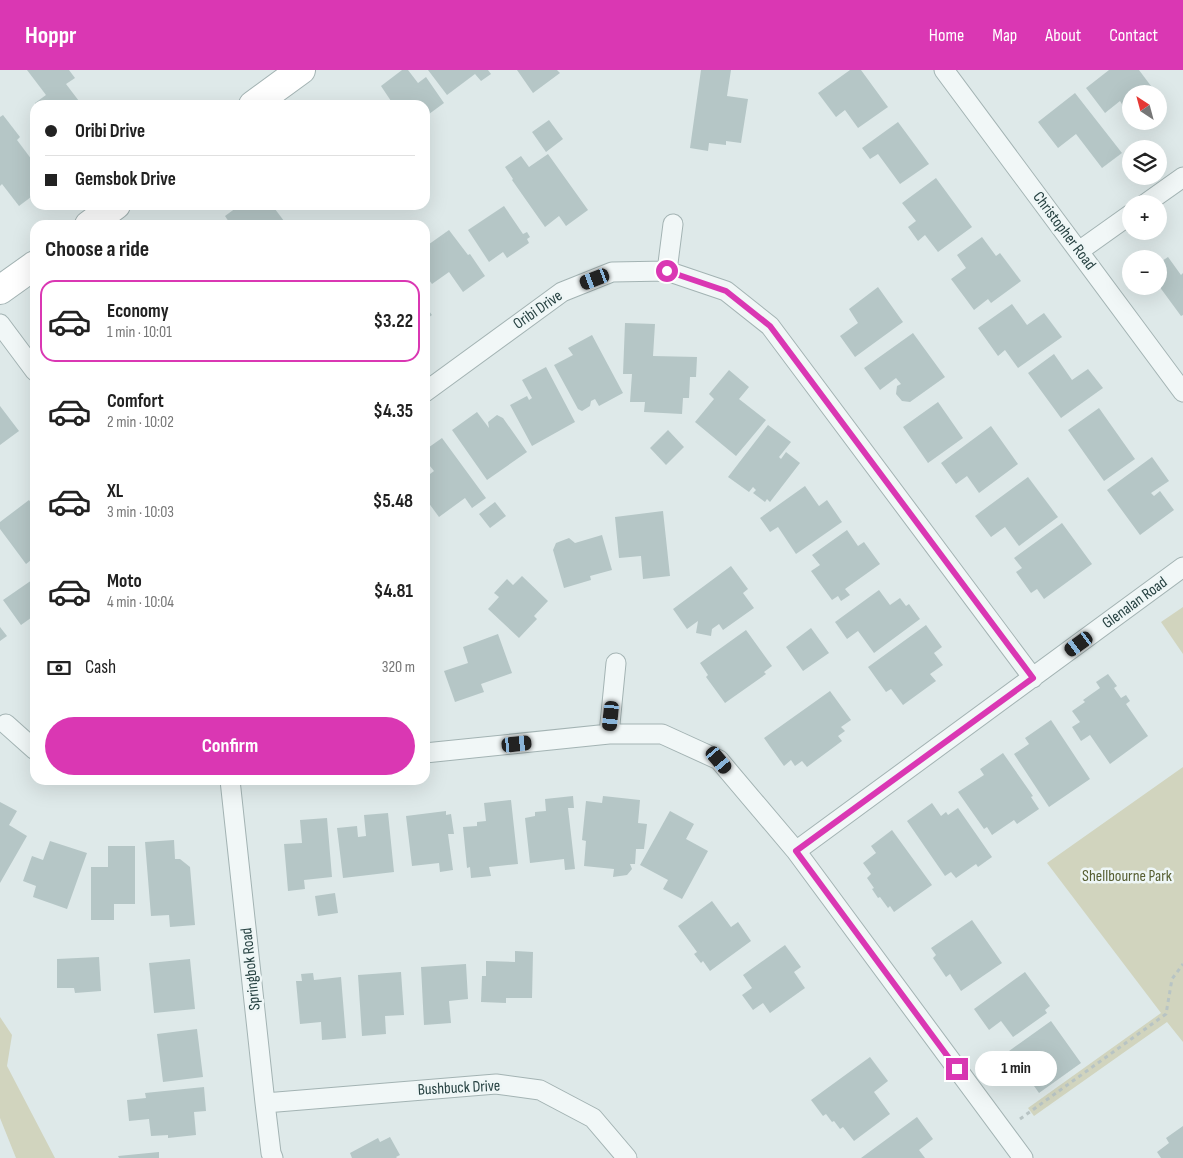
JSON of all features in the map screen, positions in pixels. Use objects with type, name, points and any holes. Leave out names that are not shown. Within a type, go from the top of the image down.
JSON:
[{"type":"street","points":[[260,100],[301,70]]},
{"type":"street","name":"Christopher Road","points":[[944,70],[1183,392]]},
{"type":"street","points":[[1158,195],[1183,177]]},
{"type":"street","points":[[96,220],[109,210]]},
{"type":"street","points":[[1079,251],[1122,220]]},
{"type":"street","points":[[667,271],[673,224]]},
{"type":"street","points":[[0,290],[30,269]]},
{"type":"street","name":"Oribi Drive","points":[[430,388],[562,292],[612,272],[667,271],[726,291],[770,326],[1033,678]]},
{"type":"street","points":[[0,324],[30,364]]},
{"type":"street","name":"Glenalan Road","points":[[796,851],[1183,567]]},
{"type":"street","points":[[609,734],[616,663]]},
{"type":"street","points":[[6,724],[30,746]]},
{"type":"street","points":[[430,752],[609,734],[662,734],[719,760],[796,851],[1023,1158]]},
{"type":"street","name":"Springbok Road","points":[[231,785],[265,1104],[273,1158]]},
{"type":"street","name":"Bushbuck Drive","points":[[265,1104],[496,1084],[540,1090],[593,1118],[627,1158]]},
{"type":"path","points":[[1003,1131],[1166,1014],[1172,979],[1183,964]]},
{"type":"green space","points":[[1183,607],[1183,654],[1161,622]]},
{"type":"green space","name":"Shellbourne Park","points":[[1183,767],[1183,1042],[1167,1022],[1034,1116],[1028,1108],[1161,1013],[1047,863]]},
{"type":"green space","points":[[0,1017],[12,1035],[7,1066],[55,1158],[16,1158],[0,1118]]},
{"type":"building","points":[[27,70],[69,70],[75,78],[66,84],[78,100],[39,100],[46,95]]},
{"type":"building","points":[[402,70],[408,70],[418,83],[426,77],[444,103],[430,113],[430,100],[390,100],[381,86]]},
{"type":"building","points":[[428,70],[488,70],[491,74],[481,81],[475,74],[447,95]]},
{"type":"building","points":[[517,70],[557,70],[560,73],[533,93]]},
{"type":"building","points":[[701,70],[731,70],[727,96],[748,99],[741,143],[726,141],[726,145],[709,143],[708,151],[690,148]]},
{"type":"building","points":[[850,70],[861,70],[888,107],[858,128],[845,110],[836,117],[818,93]]},
{"type":"building","points":[[1109,70],[1139,70],[1150,85],[1122,85],[1122,104],[1120,101],[1105,113],[1086,88]]},
{"type":"building","points":[[1075,93],[1122,153],[1102,168],[1076,134],[1058,148],[1038,122]]},
{"type":"building","points":[[3,115],[20,137],[17,140],[30,157],[30,198],[19,206],[2,184],[0,186],[0,117]]},
{"type":"building","points":[[549,120],[563,139],[546,152],[532,132]]},
{"type":"building","points":[[898,122],[929,164],[900,184],[878,154],[870,159],[862,148]]},
{"type":"building","points":[[548,154],[588,210],[566,226],[559,216],[545,227],[505,167],[521,156],[529,167]]},
{"type":"building","points":[[936,178],[972,227],[938,252],[925,235],[918,241],[908,227],[916,221],[902,203]]},
{"type":"building","points":[[504,206],[523,234],[527,232],[530,237],[527,239],[529,243],[507,258],[503,252],[489,262],[468,230]]},
{"type":"building","points":[[233,210],[276,210],[283,220],[228,220],[225,216]]},
{"type":"building","points":[[449,230],[468,255],[470,254],[485,276],[463,292],[449,272],[432,284],[430,281],[430,243]]},
{"type":"building","points":[[982,237],[996,256],[1000,253],[1021,281],[991,303],[988,299],[974,310],[951,279],[966,268],[957,255]]},
{"type":"building","points":[[1167,258],[1181,275],[1183,273],[1183,315],[1181,316],[1166,295]]},
{"type":"building","points":[[878,287],[903,322],[855,357],[840,336],[858,323],[849,309]]},
{"type":"building","points":[[1012,304],[1027,325],[1044,313],[1062,337],[1018,368],[1005,350],[998,356],[978,328]]},
{"type":"building","points":[[625,323],[655,324],[653,356],[697,357],[696,377],[690,377],[689,398],[683,398],[682,414],[644,412],[645,402],[630,402],[632,374],[623,374]]},
{"type":"building","points":[[913,333],[945,377],[910,402],[902,401],[896,394],[897,386],[901,384],[896,378],[880,390],[864,368]]},
{"type":"building","points":[[592,335],[623,393],[599,406],[595,399],[591,401],[590,406],[582,411],[578,409],[554,365],[573,355],[568,348]]},
{"type":"building","points":[[1054,354],[1072,380],[1088,369],[1103,388],[1061,418],[1028,373]]},
{"type":"building","points":[[546,367],[575,422],[532,446],[510,405],[527,396],[529,400],[532,398],[522,380]]},
{"type":"building","points":[[729,370],[749,387],[739,399],[766,420],[736,456],[695,422],[714,399],[709,394]]},
{"type":"building","points":[[938,402],[963,438],[928,463],[903,427]]},
{"type":"building","points":[[0,406],[19,431],[0,445]]},
{"type":"building","points":[[1099,408],[1135,459],[1104,481],[1068,430]]},
{"type":"building","points":[[477,412],[489,428],[488,422],[497,415],[503,418],[527,452],[487,480],[452,430]]},
{"type":"building","points":[[768,425],[791,442],[779,457],[781,459],[786,452],[800,463],[770,502],[767,499],[765,502],[753,493],[756,490],[753,487],[749,492],[728,477]]},
{"type":"building","points":[[991,426],[1018,464],[979,493],[967,476],[956,484],[941,463]]},
{"type":"building","points":[[668,430],[684,447],[666,465],[650,448]]},
{"type":"building","points":[[442,438],[486,498],[472,508],[465,498],[439,517],[430,505],[430,474],[434,471],[430,466],[430,446]]},
{"type":"building","points":[[1152,457],[1169,481],[1151,493],[1154,496],[1160,491],[1174,510],[1140,535],[1107,490]]},
{"type":"building","points":[[1028,477],[1058,517],[1019,546],[1005,527],[991,537],[975,516]]},
{"type":"building","points":[[805,486],[819,506],[827,500],[842,522],[796,554],[778,527],[770,532],[760,518]]},
{"type":"building","points":[[29,500],[30,561],[26,564],[0,529],[0,522]]},
{"type":"building","points":[[495,502],[506,516],[490,528],[479,514]]},
{"type":"building","points":[[663,511],[670,576],[643,579],[641,556],[619,558],[615,517]]},
{"type":"building","points":[[1062,523],[1092,564],[1044,599],[1037,589],[1031,593],[1016,572],[1022,568],[1014,558]]},
{"type":"building","points":[[847,530],[858,546],[864,542],[880,564],[845,589],[850,595],[841,601],[838,596],[832,600],[811,571],[820,565],[812,555]]},
{"type":"building","points":[[602,535],[612,570],[590,576],[591,580],[564,588],[553,550],[556,543],[569,538],[575,543]]},
{"type":"building","points":[[731,566],[748,589],[743,593],[754,608],[723,630],[719,624],[712,629],[711,636],[696,633],[698,621],[687,629],[673,609]]},
{"type":"building","points":[[522,576],[548,601],[534,616],[537,619],[519,638],[488,609],[499,597],[494,593],[507,579],[513,585]]},
{"type":"building","points":[[30,581],[30,619],[21,625],[3,600]]},
{"type":"building","points":[[879,590],[890,605],[900,598],[906,606],[909,604],[920,619],[874,653],[858,631],[847,639],[835,622]]},
{"type":"building","points":[[926,625],[942,647],[934,653],[943,665],[930,674],[936,681],[903,705],[891,689],[886,692],[868,667]]},
{"type":"building","points":[[0,627],[7,636],[0,641]]},
{"type":"building","points":[[811,628],[829,653],[803,671],[786,647]]},
{"type":"building","points":[[746,630],[772,666],[764,672],[766,674],[725,703],[706,677],[708,675],[700,663]]},
{"type":"building","points":[[498,634],[512,673],[481,684],[484,692],[455,702],[444,671],[468,663],[463,647]]},
{"type":"building","points":[[1108,674],[1117,686],[1114,688],[1121,698],[1126,695],[1130,701],[1126,704],[1148,736],[1110,764],[1090,735],[1081,741],[1072,727],[1080,722],[1072,711],[1085,702],[1083,700],[1100,688],[1096,682]]},
{"type":"building","points":[[830,691],[851,720],[841,727],[845,731],[838,736],[842,741],[807,767],[802,761],[795,766],[791,760],[784,766],[764,738]]},
{"type":"building","points":[[1051,720],[1090,779],[1049,807],[1014,754],[1029,744],[1025,738]]},
{"type":"building","points":[[1003,753],[1033,796],[1031,797],[1039,809],[1017,824],[1014,820],[992,835],[987,827],[984,829],[958,792],[984,775],[980,769]]},
{"type":"building","points":[[573,796],[574,808],[568,808],[575,869],[565,870],[564,859],[530,863],[525,818],[535,816],[535,812],[546,811],[545,799]]},
{"type":"building","points":[[603,796],[640,800],[638,823],[647,824],[644,849],[636,849],[635,864],[630,864],[632,869],[627,875],[613,877],[614,869],[584,866],[586,841],[582,840],[586,801],[602,803]]},
{"type":"building","points":[[511,800],[518,864],[489,867],[491,876],[471,878],[470,867],[467,868],[463,827],[477,826],[477,822],[486,821],[484,803]]},
{"type":"building","points":[[0,802],[17,811],[9,825],[27,836],[0,883]]},
{"type":"building","points":[[932,803],[941,816],[946,812],[948,815],[958,808],[992,857],[978,867],[976,864],[956,878],[951,872],[945,876],[907,821]]},
{"type":"building","points":[[446,811],[446,815],[451,814],[454,834],[448,834],[453,870],[440,872],[439,863],[412,866],[406,816]]},
{"type":"building","points":[[670,811],[694,824],[686,839],[708,851],[682,899],[663,889],[668,880],[640,865]]},
{"type":"building","points":[[388,813],[394,872],[343,878],[337,828],[357,826],[358,837],[366,836],[364,815]]},
{"type":"building","points":[[327,818],[332,877],[304,880],[305,889],[288,891],[284,844],[302,843],[300,820]]},
{"type":"building","points":[[892,830],[932,885],[894,912],[890,906],[888,908],[880,897],[878,898],[872,889],[874,888],[867,878],[871,874],[863,863],[876,853],[871,846]]},
{"type":"building","points":[[174,840],[175,859],[180,859],[190,867],[195,925],[170,927],[169,915],[151,916],[145,842]]},
{"type":"building","points":[[50,841],[87,853],[67,909],[33,897],[36,886],[23,881],[32,856],[43,860]]},
{"type":"building","points":[[108,846],[135,846],[135,904],[114,904],[114,920],[91,920],[91,867],[108,867]]},
{"type":"building","points":[[335,893],[338,913],[318,916],[315,896]]},
{"type":"building","points":[[712,901],[731,927],[738,922],[751,941],[710,971],[703,961],[701,963],[694,954],[697,952],[678,926]]},
{"type":"building","points":[[972,920],[1002,963],[961,991],[950,974],[946,977],[933,958],[936,955],[931,948]]},
{"type":"building","points":[[785,945],[801,967],[794,972],[805,988],[770,1013],[763,1003],[753,1010],[742,995],[752,988],[743,975]]},
{"type":"building","points":[[515,951],[533,952],[532,998],[506,998],[506,1003],[481,1002],[482,976],[486,976],[486,961],[515,962]]},
{"type":"building","points":[[99,957],[101,991],[75,993],[74,988],[57,988],[57,959]]},
{"type":"building","points":[[190,959],[195,1009],[154,1013],[149,963]]},
{"type":"building","points":[[466,964],[468,999],[449,1001],[451,1023],[424,1025],[421,967]]},
{"type":"building","points":[[401,972],[404,1015],[385,1016],[386,1034],[362,1036],[358,975]]},
{"type":"building","points":[[1025,972],[1050,1006],[1045,1010],[1047,1013],[1013,1037],[1001,1021],[989,1030],[974,1009]]},
{"type":"building","points":[[313,973],[314,980],[341,977],[346,1038],[322,1040],[321,1022],[300,1024],[296,981],[302,981],[301,974]]},
{"type":"building","points":[[1051,1021],[1081,1063],[1039,1093],[1009,1051]]},
{"type":"building","points":[[197,1029],[203,1077],[163,1082],[157,1034]]},
{"type":"building","points":[[870,1057],[888,1081],[874,1092],[890,1114],[854,1141],[843,1127],[840,1129],[826,1114],[823,1116],[811,1100]]},
{"type":"building","points":[[204,1087],[206,1111],[194,1112],[196,1135],[168,1138],[168,1135],[151,1136],[149,1119],[129,1121],[127,1100],[146,1098],[145,1093]]},
{"type":"building","points":[[917,1117],[933,1139],[919,1150],[925,1158],[861,1158]]},
{"type":"building","points":[[1183,1126],[1183,1158],[1161,1158],[1157,1152],[1169,1143],[1166,1138]]},
{"type":"building","points":[[390,1137],[400,1155],[397,1158],[352,1158],[350,1153],[378,1138],[380,1142]]},
{"type":"building","points":[[159,1152],[159,1158],[119,1158],[118,1156]]},
{"type":"route","points":[[667,271],[726,291],[770,326],[1033,678],[796,851],[957,1069]]}]
